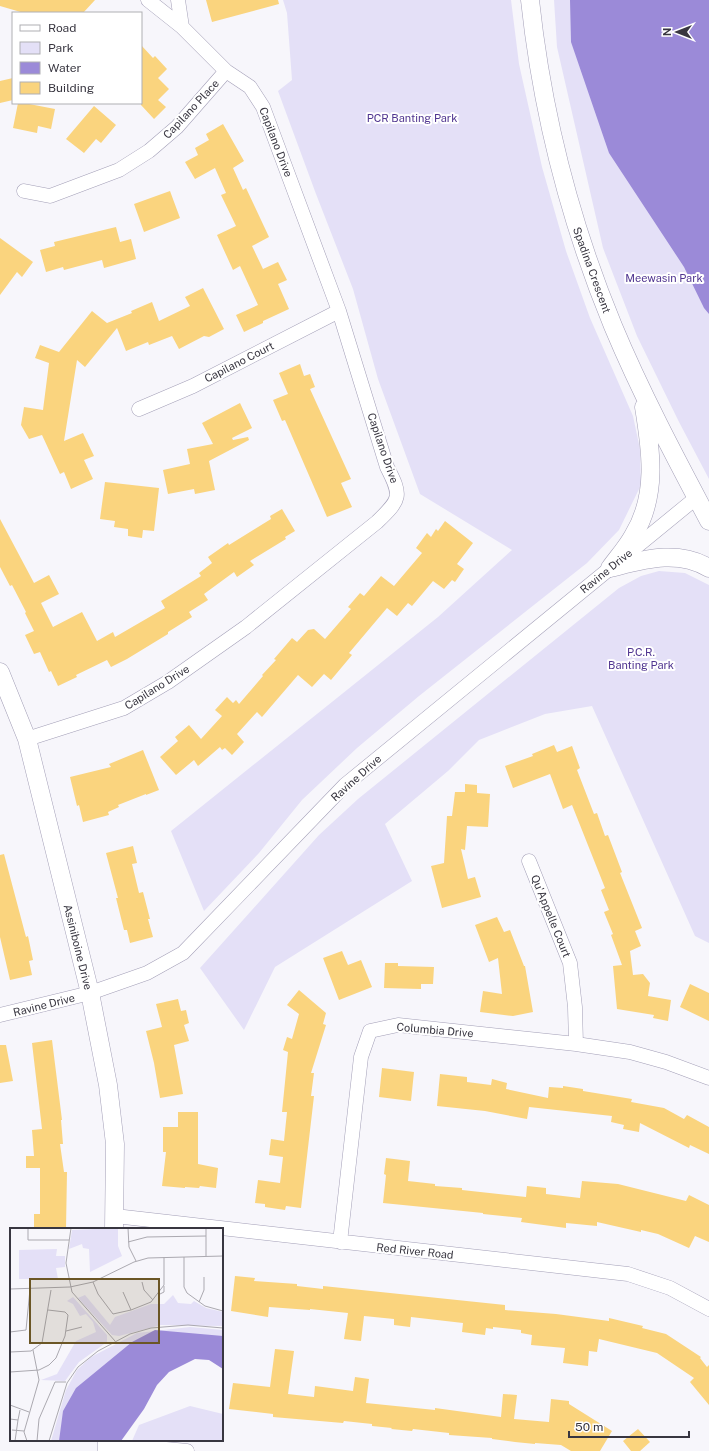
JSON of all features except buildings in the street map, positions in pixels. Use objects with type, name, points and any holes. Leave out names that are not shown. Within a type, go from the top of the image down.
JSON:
[{"type":"street","name":"Capilano Drive","points":[[27,739],[124,708],[168,682],[246,627],[377,522],[389,511],[397,498],[396,485],[387,467],[338,311],[264,107],[250,86],[226,71],[182,27],[148,0]]},
{"type":"street","points":[[178,0],[182,27]]},
{"type":"street","name":"Spadina Crescent","points":[[530,0],[542,88],[557,158],[592,272],[608,313],[641,388],[709,521]]},
{"type":"street","name":"Capilano Place","points":[[24,191],[50,196],[119,170],[148,151],[177,127],[226,71]]},
{"type":"street","name":"Capilano Court","points":[[139,409],[193,386],[338,311]]},
{"type":"street","points":[[610,568],[634,535],[644,512],[649,493],[651,473],[650,442],[641,388]]},
{"type":"street","name":"Ravine Drive","points":[[0,1015],[90,993],[147,973],[183,953],[346,784],[696,498]]},
{"type":"street","points":[[610,568],[646,559],[671,556],[696,562],[709,568]]},
{"type":"street","name":"Assiniboine Drive","points":[[0,672],[27,739],[90,993],[108,1085],[115,1144],[114,1223]]},
{"type":"street","name":"Qu'Appelle Court","points":[[529,861],[570,963],[575,1007],[576,1044]]},
{"type":"street","name":"Columbia Drive","points":[[340,1242],[361,1057],[370,1031],[398,1026],[576,1044],[630,1052],[666,1062],[709,1078]]},
{"type":"street","name":"Red River Road","points":[[114,1223],[173,1228]]},
{"type":"street","name":"Red River Road","points":[[223,1232],[340,1242],[628,1274],[670,1288],[709,1309]]},
{"type":"street","points":[[108,1446],[134,1446],[187,1451]]},
{"type":"green space","name":"PCR Banting Park","points":[[283,0],[511,0],[519,64],[542,167],[566,251],[590,318],[633,416],[640,449],[641,485],[619,530],[587,563],[419,696],[357,748],[302,800],[259,853],[204,911],[171,831],[438,617],[512,550],[420,494],[378,379],[353,289],[278,91],[292,80],[287,13]]},
{"type":"green space","name":"Meewasin Park","points":[[554,0],[586,0],[709,261],[709,479],[637,336],[603,248],[557,47]]},
{"type":"green space","name":"P.C.R. Banting Park","points":[[659,571],[685,573],[709,585],[709,943],[695,936],[592,706],[545,714],[479,740],[448,771],[385,824],[412,881],[275,967],[244,1030],[200,968],[319,835],[358,799],[619,588],[641,576]]},
{"type":"water","points":[[570,0],[709,0],[709,314],[704,308],[684,267],[609,153],[571,42]]}]
